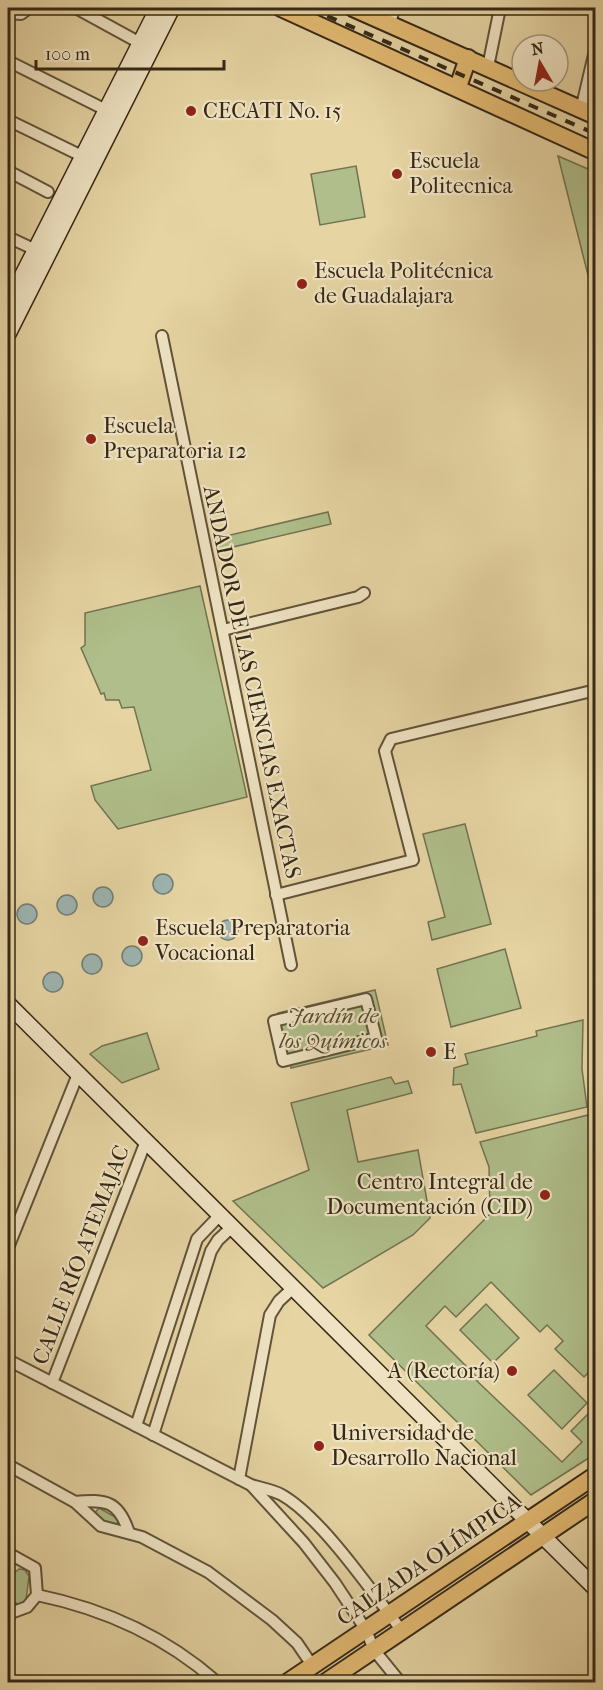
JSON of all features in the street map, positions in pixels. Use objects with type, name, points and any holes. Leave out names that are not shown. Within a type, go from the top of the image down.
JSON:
[{"type":"main road","points":[[88,159],[106,110],[158,8]]},
{"type":"main road","points":[[10,325],[41,253],[88,159],[172,8]]},
{"type":"main road","points":[[353,8],[392,16],[468,58],[588,113]]},
{"type":"main road","points":[[287,9],[596,152]]},
{"type":"main road","points":[[458,87],[468,58]]},
{"type":"main road","points":[[8,304],[41,253]]},
{"type":"main road","points":[[8,1004],[596,1589]]},
{"type":"main road","name":"CALZADA OLÍMPICA","points":[[288,1683],[596,1475]]},
{"type":"main road","name":"CALZADA OLÍMPICA","points":[[326,1683],[596,1500]]},
{"type":"street","points":[[8,13],[21,14],[29,8]]},
{"type":"street","points":[[75,8],[140,43]]},
{"type":"street","points":[[488,67],[500,8]]},
{"type":"street","points":[[588,113],[596,46]]},
{"type":"street","points":[[8,61],[106,110]]},
{"type":"street","points":[[8,120],[88,159]]},
{"type":"street","points":[[8,171],[48,192]]},
{"type":"street","points":[[8,237],[41,253]]},
{"type":"street","name":"ANDADOR DE LAS CIENCIAS EXACTAS","points":[[162,336],[291,965]]},
{"type":"street","points":[[223,630],[348,600],[364,593]]},
{"type":"street","points":[[276,895],[413,860],[385,751],[391,739],[596,690]]},
{"type":"street","points":[[366,999],[376,1038],[283,1060],[279,1044],[274,1021],[366,999]]},
{"type":"street","points":[[8,1248],[78,1074]]},
{"type":"street","name":"CALLE RÍO ATEMAJAC","points":[[52,1383],[146,1141]]},
{"type":"street","points":[[136,1426],[197,1239],[220,1215]]},
{"type":"street","points":[[153,1435],[211,1251],[218,1240],[232,1227]]},
{"type":"street","points":[[239,1479],[270,1315],[279,1301],[293,1288]]},
{"type":"street","points":[[8,1360],[251,1485],[280,1493],[314,1521],[402,1631]]},
{"type":"street","points":[[8,1465],[75,1502],[101,1526],[129,1533],[173,1551],[237,1591],[297,1643],[312,1665]]},
{"type":"street","points":[[251,1485],[304,1544],[335,1583],[366,1629],[374,1650],[399,1683]]},
{"type":"street","points":[[75,1502],[97,1500],[114,1506],[123,1516],[129,1533]]},
{"type":"street","points":[[8,1553],[35,1568],[37,1595],[27,1607],[8,1614]]},
{"type":"street","points":[[37,1595],[110,1616],[154,1636],[194,1662],[218,1683]]},
{"type":"green space","points":[[558,156],[595,172],[595,282],[590,283]]},
{"type":"green space","points":[[356,166],[365,217],[320,225],[311,174]]},
{"type":"green space","points":[[328,512],[331,524],[216,551],[213,539]]},
{"type":"green space","points":[[200,586],[247,797],[118,829],[95,800],[91,786],[151,770],[134,707],[122,708],[119,700],[106,700],[104,693],[101,694],[81,648],[85,645],[85,613]]},
{"type":"green space","points":[[465,824],[491,924],[432,940],[428,922],[445,917],[423,834]]},
{"type":"green space","points":[[505,949],[521,1008],[451,1027],[437,969]]},
{"type":"green space","name":"Jardín de los Químicos","points":[[375,990],[388,1045],[291,1068],[278,1013]]},
{"type":"green space","points":[[583,1020],[582,1069],[587,1107],[476,1133],[461,1084],[453,1085],[454,1068],[468,1064],[465,1054],[537,1036],[536,1031]]},
{"type":"green space","points":[[147,1033],[159,1069],[122,1083],[90,1054],[102,1046]]},
{"type":"green space","points":[[391,1077],[395,1084],[408,1081],[412,1093],[347,1110],[358,1162],[418,1150],[430,1218],[413,1235],[323,1288],[233,1201],[309,1170],[291,1103]]},
{"type":"green space","points":[[588,1115],[596,1142],[595,1379],[589,1372],[584,1377],[555,1349],[563,1341],[547,1325],[540,1332],[491,1282],[456,1317],[445,1306],[426,1326],[479,1379],[477,1381],[562,1462],[582,1442],[571,1431],[595,1407],[595,1454],[531,1495],[369,1335],[490,1214],[489,1167],[480,1142]]},
{"type":"green space","points":[[486,1304],[519,1338],[493,1363],[460,1330]]},
{"type":"green space","points":[[554,1370],[587,1403],[562,1429],[528,1395]]},
{"type":"green space","points":[[99,1508],[117,1518],[119,1521],[114,1527],[93,1515]]},
{"type":"green space","points":[[19,1569],[25,1570],[29,1576],[26,1600],[19,1605],[11,1600],[13,1574]]},
{"type":"water","points":[[159,874],[167,874],[173,880],[173,888],[167,894],[159,894],[153,888],[153,880]]},
{"type":"water","points":[[99,887],[107,887],[113,893],[113,901],[107,907],[99,907],[93,901],[93,893]]},
{"type":"water","points":[[63,895],[71,895],[77,901],[77,909],[71,915],[63,915],[57,909],[57,901]]},
{"type":"water","points":[[23,904],[31,904],[37,910],[37,918],[31,924],[23,924],[17,918],[17,910]]},
{"type":"water","points":[[224,920],[232,920],[238,926],[238,934],[232,940],[224,940],[218,934],[218,926]]},
{"type":"water","points":[[128,946],[136,946],[142,952],[142,960],[136,966],[128,966],[122,960],[122,952]]},
{"type":"water","points":[[88,954],[96,954],[102,960],[102,968],[96,974],[88,974],[82,968],[82,960]]},
{"type":"water","points":[[49,972],[57,972],[63,978],[63,986],[57,992],[49,992],[43,986],[43,978]]},
{"type":"railway","points":[[309,8],[596,134]]},
{"type":"place","name":"CECATI No. 15","points":[[191,111]]},
{"type":"place","name":"Escuela Politecnica","points":[[397,174]]},
{"type":"place","name":"Escuela Politécnica de Guadalajara","points":[[302,284]]},
{"type":"place","name":"Escuela Preparatoria 12","points":[[91,439]]},
{"type":"place","name":"Escuela Preparatoria Vocacional","points":[[143,941]]},
{"type":"place","name":"E","points":[[431,1052]]},
{"type":"place","name":"Centro Integral de Documentación (CID)","points":[[545,1195]]},
{"type":"place","name":"A (Rectoría)","points":[[512,1371]]},
{"type":"place","name":"Universidad de Desarrollo Nacional","points":[[319,1446]]}]
